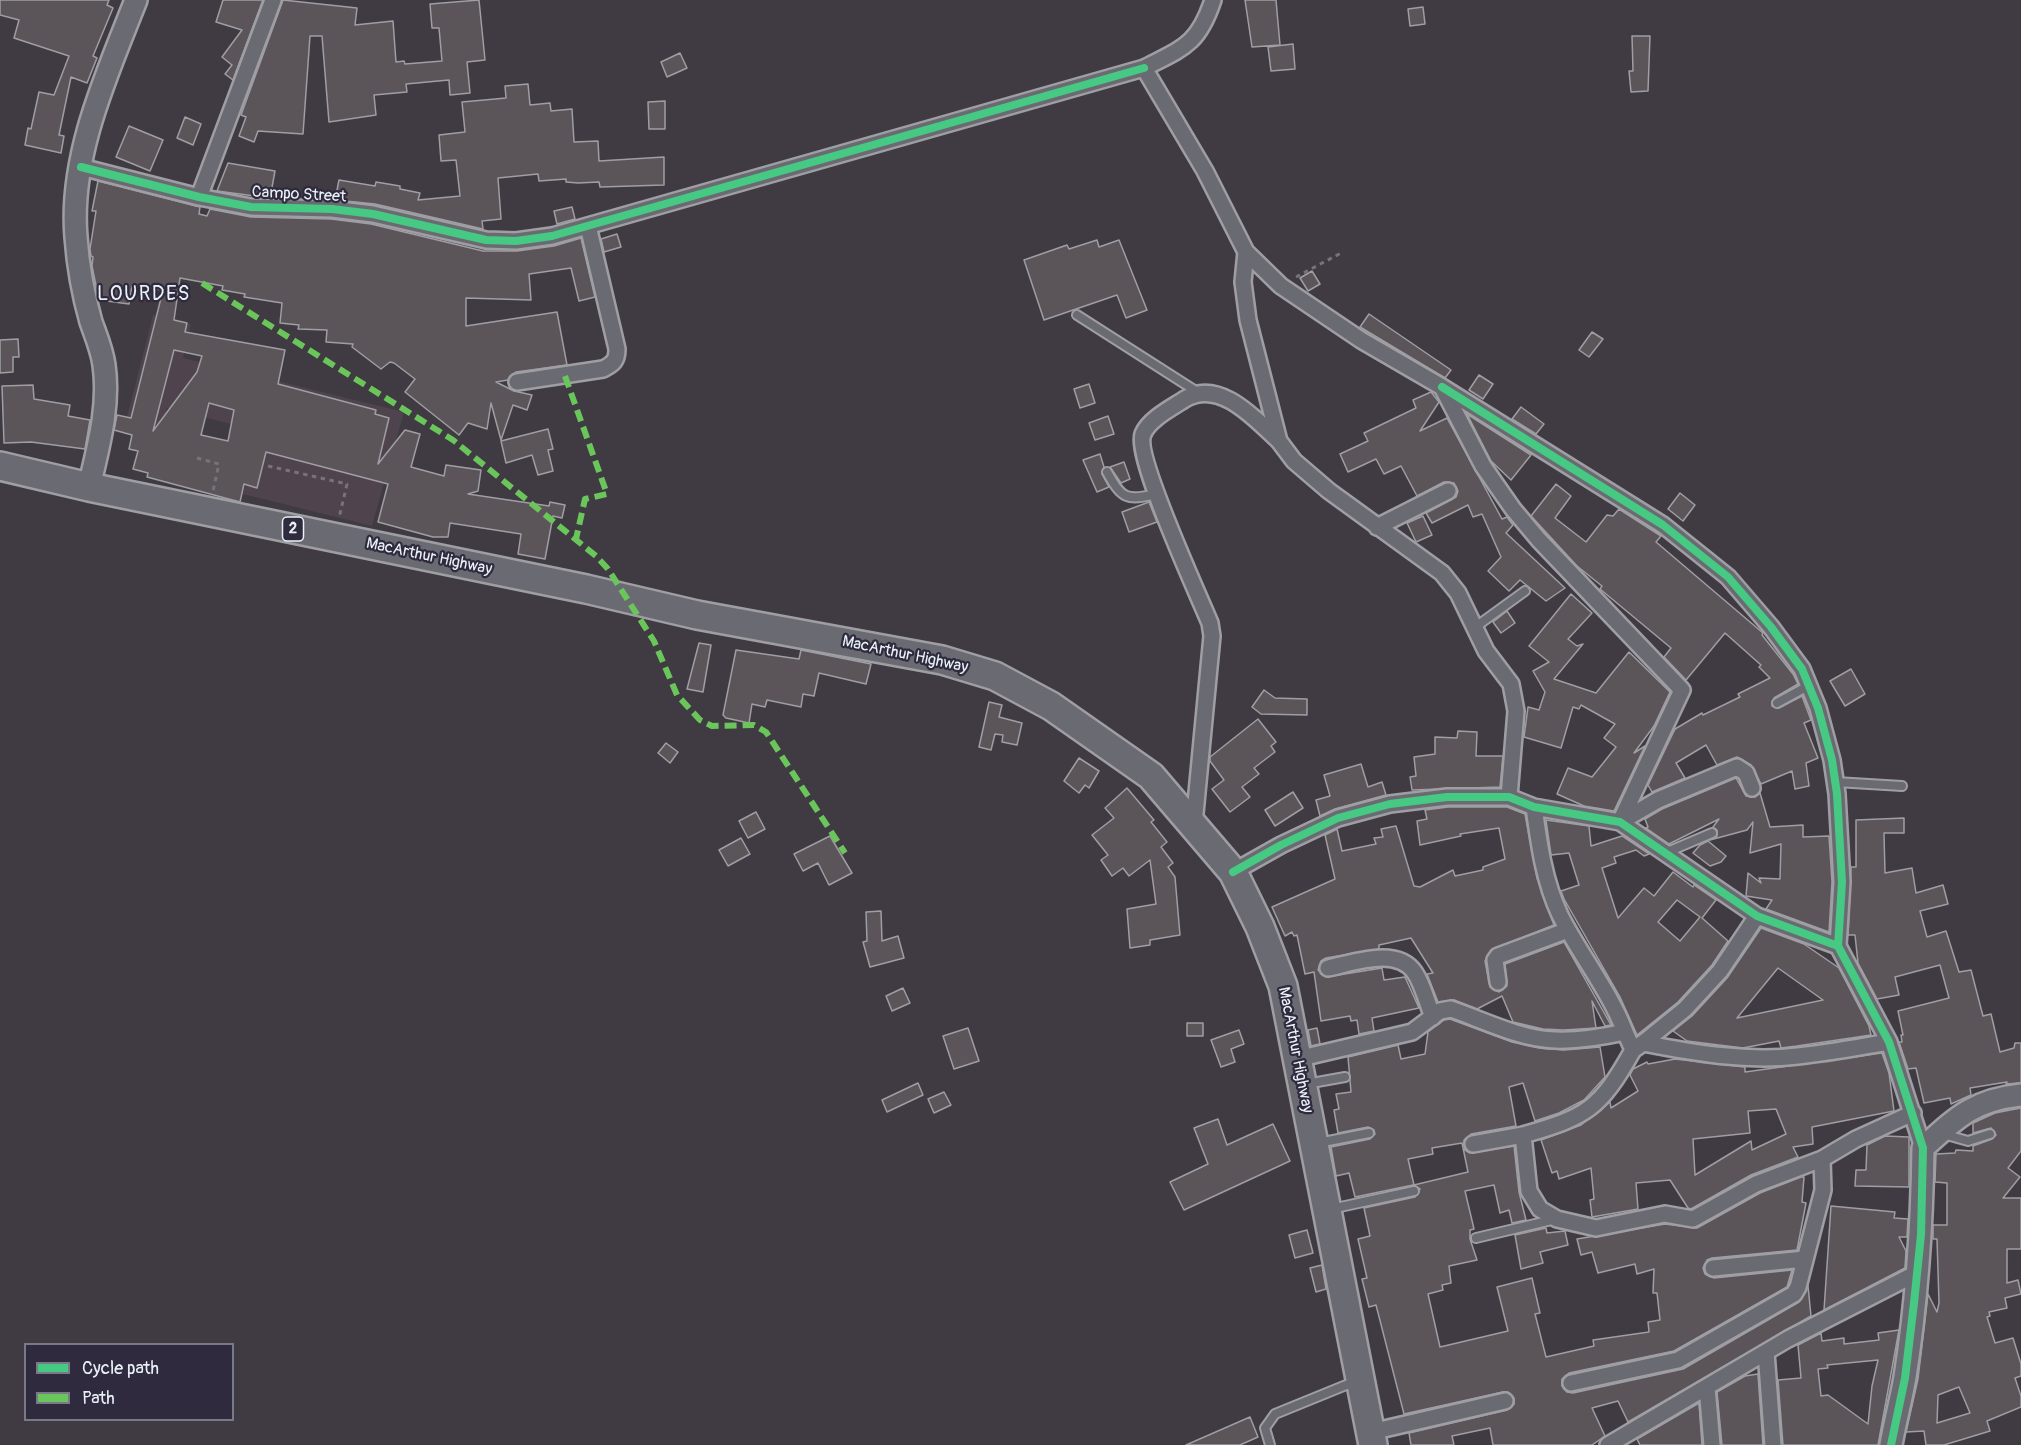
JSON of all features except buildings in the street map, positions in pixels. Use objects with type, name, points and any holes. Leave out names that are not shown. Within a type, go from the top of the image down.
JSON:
[{"type":"highway","name":"MacArthur Highway","points":[[0,466],[88,487],[586,589],[697,615],[942,660],[995,676],[1051,706],[1135,764],[1151,776],[1233,872],[1260,927],[1283,986],[1372,1439]]},
{"type":"main road","points":[[88,487],[99,444],[106,394],[104,366],[85,300],[75,236],[75,200],[100,92],[136,0]]},
{"type":"main road","points":[[1891,1445],[1905,1378],[1922,1235],[1923,1148],[1956,1117],[1977,1104],[1995,1097],[2021,1095]]},
{"type":"street","points":[[200,197],[273,0]]},
{"type":"street","name":"Campo Street","points":[[81,167],[200,197],[251,207],[332,209],[373,214],[486,240],[516,241],[552,236],[1144,68],[1190,44],[1205,24],[1213,0]]},
{"type":"street","points":[[1144,68],[1205,171],[1245,252],[1281,286],[1361,340],[1442,387],[1663,525],[1728,577],[1771,627],[1802,669],[1818,708],[1836,782],[1842,882],[1838,946],[1889,1042],[1923,1148]]},
{"type":"street","points":[[517,382],[603,369],[617,358],[618,349],[588,226]]},
{"type":"street","points":[[1245,252],[1243,282],[1248,320],[1279,441]]},
{"type":"street","points":[[1442,387],[1483,466],[1513,509],[1539,540],[1682,690],[1620,822]]},
{"type":"street","points":[[1194,824],[1212,636],[1210,623],[1157,494],[1141,444],[1143,433],[1150,424],[1199,393],[1233,401],[1279,441],[1294,461],[1442,573],[1458,593],[1486,651],[1511,684],[1516,711],[1509,797]]},
{"type":"street","points":[[1377,526],[1448,491]]},
{"type":"street","points":[[1620,822],[1658,800],[1737,767],[1746,772],[1752,788]]},
{"type":"street","points":[[1233,872],[1281,845],[1338,819],[1390,804],[1447,797],[1509,797],[1534,807],[1620,822],[1757,916],[1838,946]]},
{"type":"street","points":[[1534,807],[1541,858],[1551,891],[1568,930],[1618,1014],[1625,1032],[1638,1047],[1745,1058],[1797,1056],[1889,1042]]},
{"type":"street","points":[[1473,1144],[1523,1135],[1560,1125],[1588,1111],[1613,1086],[1638,1047],[1685,1009],[1706,986],[1757,916]]},
{"type":"street","points":[[1498,982],[1495,960],[1498,956],[1568,930]]},
{"type":"street","points":[[1328,968],[1386,957],[1406,962],[1416,974],[1433,1017]]},
{"type":"street","points":[[1297,1059],[1412,1032],[1440,1011],[1451,1009],[1524,1034],[1553,1040],[1590,1039],[1625,1032]]},
{"type":"street","points":[[1523,1135],[1529,1191],[1540,1209],[1557,1219],[1596,1228],[1665,1214],[1693,1219],[1755,1184],[1822,1159],[1856,1139],[1913,1113]]},
{"type":"street","points":[[1571,1383],[1678,1360],[1794,1294],[1822,1190],[1822,1159]]},
{"type":"street","points":[[1713,1268],[1805,1259]]},
{"type":"street","points":[[1608,1445],[1766,1352],[1917,1273]]},
{"type":"street","points":[[1766,1352],[1773,1445]]},
{"type":"street","points":[[1707,1387],[1712,1445]]},
{"type":"street","points":[[1372,1439],[1505,1401]]},
{"type":"lane","points":[[1077,315],[1199,393]]},
{"type":"lane","points":[[1107,472],[1118,491],[1125,497],[1137,499],[1157,494]]},
{"type":"lane","points":[[1473,628],[1526,591]]},
{"type":"lane","points":[[1777,703],[1808,686]]},
{"type":"lane","points":[[1836,782],[1902,786]]},
{"type":"lane","points":[[1665,853],[1712,832]]},
{"type":"lane","points":[[1302,1085],[1345,1077]]},
{"type":"lane","points":[[1313,1143],[1369,1133]]},
{"type":"lane","points":[[1939,1133],[1968,1141],[1990,1134]]},
{"type":"lane","points":[[1327,1210],[1414,1191]]},
{"type":"lane","points":[[1476,1238],[1557,1219]]},
{"type":"lane","points":[[1270,1445],[1265,1428],[1275,1414],[1360,1379]]},
{"type":"path","points":[[1281,286],[1341,253]]},
{"type":"path","points":[[197,458],[219,464],[213,493]]},
{"type":"path","points":[[268,466],[347,484],[335,538]]},
{"type":"shaded area","points":[[153,315],[191,324],[183,358],[404,412],[372,526],[243,494],[259,431],[167,408],[162,426],[127,417]]},
{"type":"marked path","points":[[202,283],[453,440],[596,556],[608,569],[654,641],[677,695],[700,720],[712,726],[754,725],[766,732],[845,853]]},
{"type":"marked path","points":[[565,376],[607,494],[585,499],[576,539]]},
{"type":"cycle path","points":[[81,167],[199,197],[251,207],[332,209],[373,214],[486,240],[516,241],[552,236],[1144,68]]},
{"type":"cycle path","points":[[1442,387],[1663,525],[1728,577],[1771,627],[1802,669],[1818,708],[1832,760],[1837,794],[1842,882],[1838,946]]},
{"type":"cycle path","points":[[1233,872],[1281,845],[1338,818],[1390,804],[1447,797],[1509,797],[1534,807],[1620,822],[1757,916],[1838,946],[1889,1042],[1923,1148],[1921,1235],[1914,1303],[1905,1378],[1891,1445]]},
{"type":"district","name":"LOURDES","points":[[144,295]]}]
